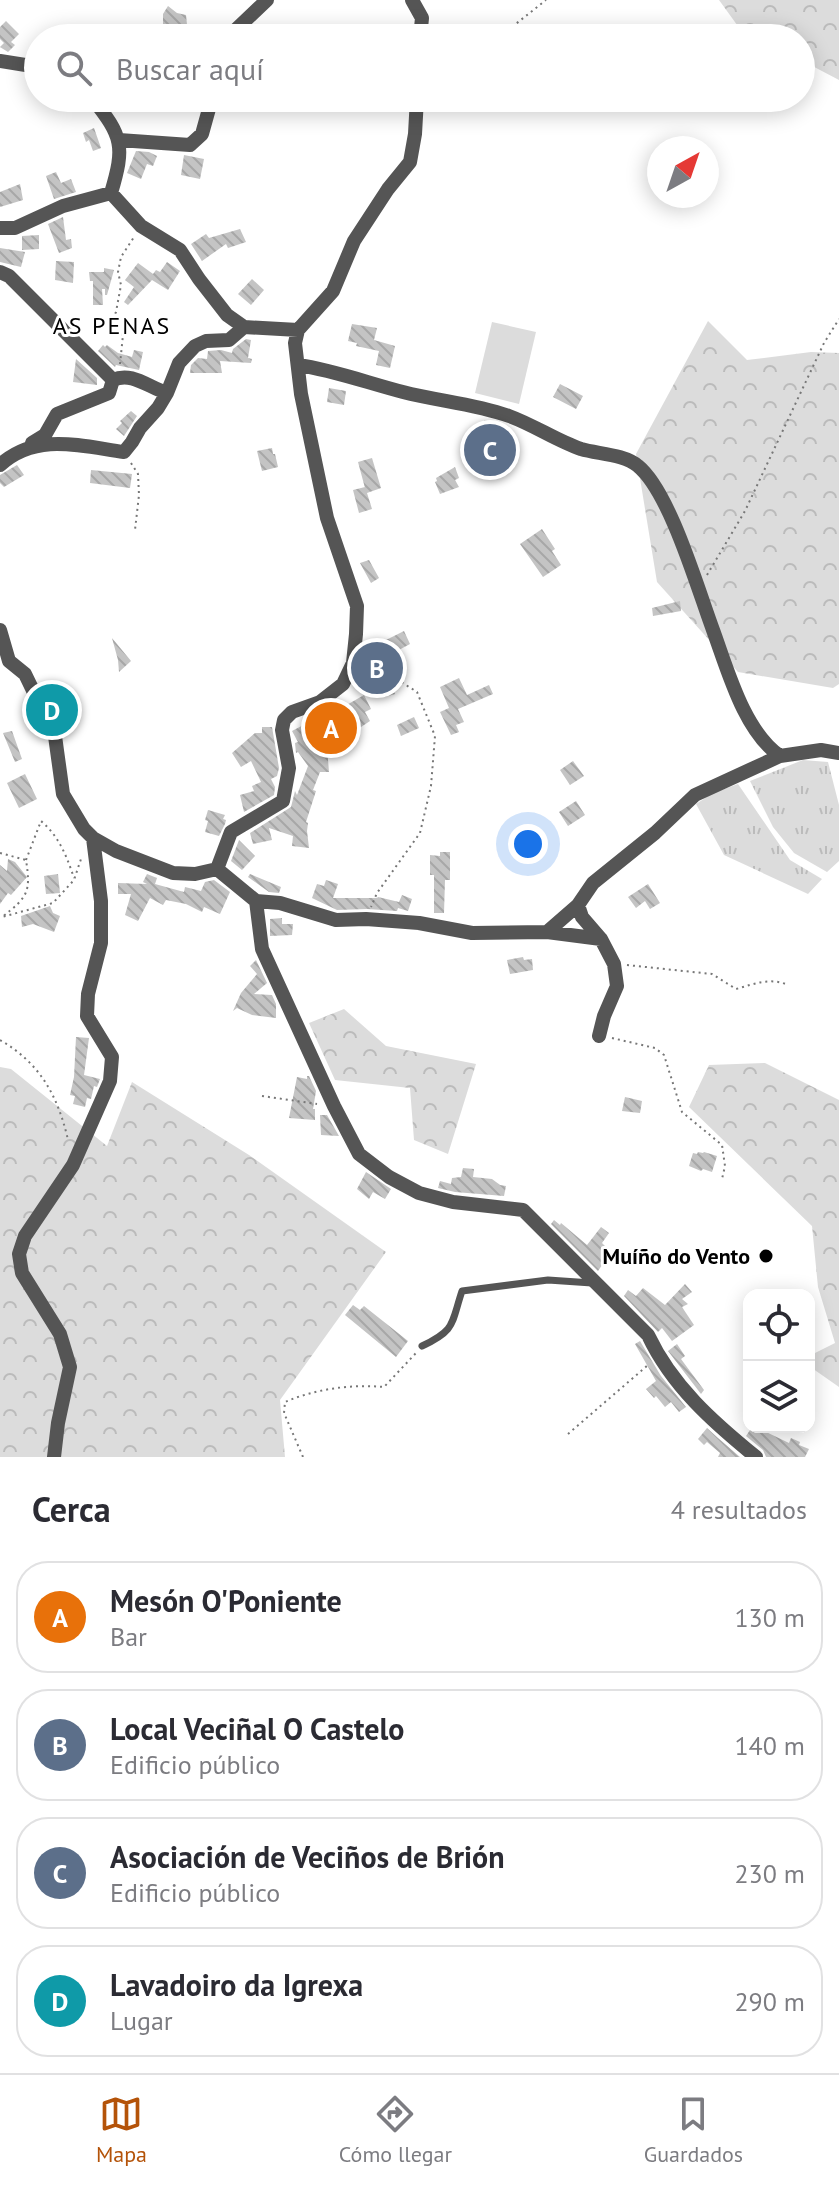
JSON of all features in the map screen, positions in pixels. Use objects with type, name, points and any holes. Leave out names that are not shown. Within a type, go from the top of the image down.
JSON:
[{"type":"street","points":[[242,24],[267,0]]},
{"type":"street","points":[[412,0],[422,18],[421,24]]},
{"type":"street","points":[[0,61],[24,65]]},
{"type":"street","points":[[104,112],[119,140],[120,163],[111,193]]},
{"type":"street","points":[[119,140],[190,145],[202,134],[208,112]]},
{"type":"street","points":[[217,869],[231,832],[283,801],[289,768],[282,730],[284,720],[292,712],[320,702],[343,684],[353,663],[357,606],[327,518],[301,394],[295,343],[298,330],[333,291],[354,241],[410,162],[416,112]]},
{"type":"street","points":[[111,193],[141,226],[180,250],[227,315],[244,327],[298,330]]},
{"type":"street","points":[[0,228],[15,228],[63,206],[111,193]]},
{"type":"street","points":[[0,272],[9,276],[116,379],[137,379],[167,393]]},
{"type":"street","points":[[0,465],[22,451],[52,443],[124,452],[158,408],[179,363],[195,346],[206,341],[229,340],[244,327]]},
{"type":"street","points":[[298,365],[405,392],[482,407],[536,426],[578,448],[637,465],[653,483],[671,517],[733,684],[755,730],[767,747],[780,756]]},
{"type":"street","points":[[22,451],[45,435],[57,414],[109,393],[116,379]]},
{"type":"street","points":[[0,630],[5,664],[25,674],[55,736],[63,794],[84,829],[116,851],[173,873],[195,874],[217,869]]},
{"type":"street","points":[[547,932],[578,905],[593,883],[655,833],[695,795],[780,756],[821,750],[839,753]]},
{"type":"street","points":[[54,1457],[70,1367],[60,1334],[22,1273],[19,1254],[25,1236],[73,1165],[110,1081],[112,1057],[87,1016],[88,994],[101,943],[101,901],[93,838]]},
{"type":"street","points":[[217,869],[256,901],[280,903],[336,920],[419,923],[472,933],[547,932],[601,939]]},
{"type":"street","points":[[256,901],[262,949],[359,1154],[389,1177],[419,1193],[453,1202],[523,1210],[648,1335],[658,1356],[689,1397],[715,1424],[756,1457]]},
{"type":"street","points":[[578,905],[582,917],[601,939],[614,964],[617,986],[599,1036]]},
{"type":"lane","points":[[422,1346],[449,1331],[462,1291],[548,1280],[594,1283]]},
{"type":"path","points":[[516,24],[546,0]]},
{"type":"path","points":[[116,379],[123,335],[109,327],[116,312],[121,285],[118,272],[121,257],[141,226]]},
{"type":"path","points":[[698,590],[745,511],[824,343],[839,319]]},
{"type":"path","points":[[124,452],[138,474],[135,530]]},
{"type":"path","points":[[343,684],[372,685],[395,678],[417,692],[435,736],[431,786],[420,833],[377,893],[366,919]]},
{"type":"path","points":[[74,880],[52,830],[41,821],[26,860],[30,885],[22,902],[2,917],[53,903],[74,880],[81,857],[93,838]]},
{"type":"path","points":[[0,853],[26,860]]},
{"type":"path","points":[[614,964],[712,974],[736,989],[766,981],[788,985]]},
{"type":"path","points":[[599,1036],[640,1043],[664,1055],[682,1112],[722,1145],[725,1155],[722,1179]]},
{"type":"path","points":[[0,1040],[22,1054],[42,1075],[63,1118],[68,1141]]},
{"type":"path","points":[[262,1096],[334,1106]]},
{"type":"path","points":[[303,1457],[284,1413],[285,1402],[308,1393],[384,1387],[422,1346]]},
{"type":"path","points":[[568,1434],[658,1356]]},
{"type":"green space","points":[[719,0],[839,0],[839,80],[815,67],[815,24],[736,24]]},
{"type":"green space","points":[[708,321],[747,360],[811,352],[839,353],[839,684],[833,688],[738,672],[657,582],[636,454]]},
{"type":"green space","points":[[492,322],[536,332],[519,404],[475,393]]},
{"type":"green space","points":[[803,760],[828,762],[839,805],[839,861],[827,872],[794,853],[773,827],[750,781]]},
{"type":"green space","points":[[738,784],[790,860],[822,879],[808,894],[724,855],[696,804],[713,793]]},
{"type":"green space","points":[[344,1009],[386,1046],[476,1064],[448,1154],[414,1140],[410,1088],[335,1080],[309,1023]]},
{"type":"green space","points":[[765,1063],[839,1100],[839,1387],[815,1370],[815,1353],[835,1343],[818,1287],[812,1226],[689,1107],[709,1065]]},
{"type":"green space","points":[[0,1067],[11,1069],[107,1146],[132,1082],[249,1155],[386,1252],[280,1400],[285,1457],[0,1457]]},
{"type":"building","points":[[168,6],[186,15],[187,24],[163,24],[163,14]]},
{"type":"building","points":[[6,21],[19,34],[11,42],[15,45],[8,52],[0,47],[4,43],[0,39],[0,27]]},
{"type":"building","points":[[94,128],[101,148],[93,151],[83,133]]},
{"type":"building","points":[[136,151],[157,156],[153,166],[147,164],[141,179],[127,173]]},
{"type":"building","points":[[184,155],[204,159],[200,179],[181,175]]},
{"type":"building","points":[[56,172],[61,183],[71,179],[76,192],[54,199],[46,176]]},
{"type":"building","points":[[20,184],[23,200],[0,207],[0,192]]},
{"type":"building","points":[[63,217],[66,240],[71,239],[72,248],[59,253],[48,224]]},
{"type":"building","points":[[240,229],[246,242],[228,248],[226,244],[202,261],[191,244],[206,234],[209,238]]},
{"type":"building","points":[[39,235],[39,249],[22,250],[22,236]]},
{"type":"building","points":[[0,248],[25,252],[21,267],[0,262]]},
{"type":"building","points":[[56,261],[74,262],[73,283],[55,280]]},
{"type":"building","points":[[167,262],[180,271],[168,290],[152,280],[128,305],[124,302],[134,287],[125,280],[138,263],[153,274],[156,270],[160,272]]},
{"type":"building","points":[[104,268],[114,270],[107,295],[102,289],[103,305],[93,305],[93,281],[90,281],[89,272],[104,272]]},
{"type":"building","points":[[252,279],[264,290],[251,305],[238,294]]},
{"type":"building","points":[[352,324],[377,328],[374,340],[395,346],[390,368],[376,365],[379,351],[348,341]]},
{"type":"building","points":[[246,339],[251,340],[248,358],[252,359],[251,363],[220,361],[222,373],[190,373],[191,365],[198,358],[207,359],[208,351],[232,353]]},
{"type":"building","points":[[103,345],[132,357],[134,350],[143,352],[139,370],[115,367],[98,351]]},
{"type":"building","points":[[76,359],[97,378],[97,385],[73,382]]},
{"type":"building","points":[[560,384],[583,396],[576,409],[553,397]]},
{"type":"building","points":[[329,388],[346,391],[344,405],[327,402]]},
{"type":"building","points":[[131,411],[137,416],[124,436],[116,429]]},
{"type":"building","points":[[484,420],[499,424],[493,450],[480,447]]},
{"type":"building","points":[[272,448],[278,467],[262,471],[257,451]]},
{"type":"building","points":[[372,458],[381,488],[367,493],[372,509],[359,513],[353,490],[365,487],[358,462]]},
{"type":"building","points":[[17,465],[24,475],[4,487],[0,483],[0,475]]},
{"type":"building","points":[[455,467],[459,478],[455,480],[459,487],[440,494],[436,478]]},
{"type":"building","points":[[91,470],[132,474],[130,488],[90,483]]},
{"type":"building","points":[[542,529],[561,565],[543,577],[520,544]]},
{"type":"building","points":[[369,560],[379,578],[371,583],[360,563]]},
{"type":"building","points":[[680,601],[681,611],[653,616],[652,608]]},
{"type":"building","points":[[404,631],[410,644],[384,658],[395,694],[385,697],[377,679],[371,682],[364,653]]},
{"type":"building","points":[[112,638],[131,661],[119,672],[118,660]]},
{"type":"building","points":[[459,678],[467,695],[489,685],[493,694],[458,709],[464,722],[456,725],[459,732],[451,735],[440,712],[449,708],[440,687]]},
{"type":"building","points":[[364,695],[371,709],[365,712],[370,721],[358,729],[345,706]]},
{"type":"building","points":[[332,712],[344,739],[327,747],[329,772],[320,772],[313,790],[316,791],[306,822],[309,848],[292,846],[293,836],[269,828],[272,840],[253,844],[250,833],[291,807],[295,791],[297,795],[308,766],[296,753],[295,743],[298,742],[292,731]]},
{"type":"building","points":[[414,717],[419,728],[401,736],[397,725]]},
{"type":"building","points":[[262,727],[272,727],[279,768],[277,776],[271,779],[275,787],[274,795],[244,812],[240,795],[254,791],[252,786],[261,782],[251,761],[241,767],[232,753],[255,733],[262,733]]},
{"type":"building","points":[[12,731],[22,759],[15,762],[3,733]]},
{"type":"building","points":[[573,761],[584,776],[570,785],[560,770]]},
{"type":"building","points":[[25,774],[37,799],[19,808],[7,783]]},
{"type":"building","points":[[576,801],[585,815],[568,826],[559,812]]},
{"type":"building","points":[[208,810],[225,815],[225,824],[219,836],[205,832]]},
{"type":"building","points":[[239,840],[255,856],[242,870],[231,861]]},
{"type":"building","points":[[440,852],[450,852],[450,880],[445,880],[444,913],[434,913],[434,875],[430,875],[430,855],[440,856]]},
{"type":"building","points":[[8,859],[15,862],[27,877],[0,904],[0,865],[7,871]]},
{"type":"building","points":[[58,874],[60,893],[46,894],[44,876]]},
{"type":"building","points":[[147,874],[157,878],[155,884],[184,892],[185,887],[201,891],[205,882],[214,880],[230,892],[220,914],[204,907],[202,912],[186,904],[166,900],[163,905],[150,898],[138,921],[125,915],[131,894],[118,894],[118,883],[147,884],[143,882]]},
{"type":"building","points":[[250,874],[281,887],[279,893],[269,892],[248,877]]},
{"type":"building","points":[[326,880],[338,884],[333,898],[378,897],[399,902],[402,895],[412,899],[408,911],[398,908],[397,911],[337,910],[312,898],[317,884],[324,886]]},
{"type":"building","points":[[648,884],[660,903],[650,909],[645,901],[636,908],[628,897]]},
{"type":"building","points":[[50,906],[53,913],[60,916],[54,932],[33,924],[22,927],[21,916]]},
{"type":"building","points":[[282,918],[282,924],[293,924],[292,935],[270,936],[270,919]]},
{"type":"building","points":[[523,957],[524,960],[532,959],[533,970],[510,974],[507,960]]},
{"type":"building","points":[[256,960],[267,983],[254,994],[272,995],[276,1018],[252,1015],[237,1008],[233,1011],[241,993],[257,974],[250,966]]},
{"type":"building","points":[[76,1037],[89,1038],[84,1075],[100,1079],[97,1087],[94,1086],[91,1099],[87,1098],[85,1107],[73,1104],[75,1096],[70,1095]]},
{"type":"building","points":[[307,1076],[316,1091],[315,1120],[289,1118],[297,1077],[307,1079]]},
{"type":"building","points":[[625,1097],[642,1101],[640,1113],[622,1111]]},
{"type":"building","points":[[320,1115],[327,1115],[339,1136],[321,1135]]},
{"type":"building","points":[[693,1153],[717,1156],[712,1172],[689,1166]]},
{"type":"building","points":[[463,1168],[474,1169],[473,1177],[492,1179],[506,1186],[504,1196],[438,1188],[440,1181],[451,1184],[452,1178],[461,1177]]},
{"type":"building","points":[[366,1172],[391,1189],[385,1199],[373,1192],[369,1199],[357,1189]]},
{"type":"building","points":[[554,1220],[587,1245],[601,1227],[609,1233],[602,1243],[611,1252],[598,1271],[551,1224]]},
{"type":"building","points":[[685,1284],[692,1292],[682,1299],[688,1304],[682,1307],[694,1325],[672,1341],[662,1328],[658,1332],[624,1296],[628,1290],[636,1296],[643,1288],[665,1305]]},
{"type":"building","points":[[353,1305],[360,1310],[364,1306],[408,1341],[396,1357],[345,1315]]},
{"type":"building","points":[[640,1341],[661,1376],[686,1407],[679,1412],[671,1402],[665,1407],[646,1389],[656,1381],[635,1344]]},
{"type":"building","points":[[677,1344],[685,1356],[681,1359],[704,1390],[701,1394],[668,1351]]},
{"type":"building","points":[[707,1428],[740,1457],[718,1457],[720,1453],[707,1442],[704,1445],[698,1439]]},
{"type":"building","points":[[748,1433],[768,1433],[789,1443],[791,1438],[809,1449],[805,1457],[766,1457],[763,1450],[746,1436]]},
{"type":"place","name":"Asociación de Veciños de Brión","points":[[490,450]]},
{"type":"place","name":"Local Veciñal O Castelo","points":[[377,668]]},
{"type":"place","name":"Lavadoiro da Igrexa","points":[[52,710]]},
{"type":"place","name":"Mesón O'Poniente","points":[[331,728]]},
{"type":"place","name":"Muíño do Vento","points":[[766,1256]]},
{"type":"district","name":"AS PENAS","points":[[112,325]]}]
